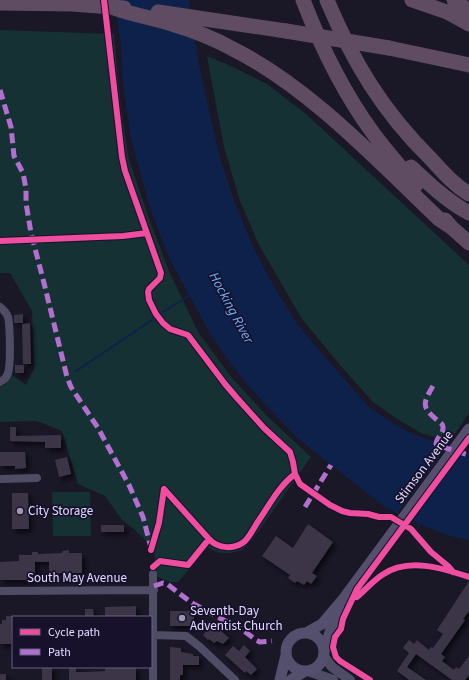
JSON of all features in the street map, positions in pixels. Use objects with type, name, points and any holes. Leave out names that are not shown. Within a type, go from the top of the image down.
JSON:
[{"type":"highway","points":[[303,0],[332,65],[356,108],[373,132],[451,227]]},
{"type":"highway","points":[[327,0],[355,60],[373,90],[408,136],[454,183],[469,194]]},
{"type":"highway","points":[[412,0],[447,12],[469,24]]},
{"type":"highway","points":[[454,0],[469,11]]},
{"type":"highway","points":[[7,3],[72,4],[142,9],[389,48],[469,65]]},
{"type":"highway","points":[[114,8],[128,14],[172,24],[231,47],[279,77],[312,102],[359,143],[439,218],[469,243]]},
{"type":"highway","points":[[373,132],[428,183],[450,201],[469,213]]},
{"type":"main road","name":"Stimson Avenue","points":[[306,633],[322,624],[344,598],[467,431]]},
{"type":"main road","name":"Stimson Avenue","points":[[324,653],[332,626],[341,609],[344,598]]},
{"type":"main road","points":[[280,680],[286,655],[286,647],[290,639],[298,634],[306,633],[314,635],[322,643],[324,653],[320,664],[292,680]]},
{"type":"main road","points":[[286,655],[289,663],[294,668],[307,671]]},
{"type":"street","points":[[0,307],[5,311],[9,322],[9,369],[8,375],[0,382]]},
{"type":"street","points":[[0,479],[37,478]]},
{"type":"street","points":[[153,574],[153,680]]},
{"type":"street","name":"South May Avenue","points":[[0,591],[154,590]]},
{"type":"street","points":[[153,635],[186,636],[235,680]]},
{"type":"street","points":[[324,653],[332,668],[350,680]]},
{"type":"street","points":[[307,671],[333,680]]},
{"type":"green space","points":[[0,30],[114,34],[121,108],[129,160],[169,271],[198,332],[232,378],[268,417],[311,457],[253,539],[244,548],[233,553],[223,553],[208,547],[178,582],[170,582],[156,576],[154,549],[135,530],[122,520],[105,496],[78,484],[62,431],[37,421],[0,422],[0,387],[6,384],[12,375],[26,385],[34,369],[32,311],[10,273],[0,273]]},
{"type":"green space","points":[[207,56],[267,84],[306,114],[469,265],[469,413],[450,441],[421,433],[397,419],[373,402],[302,319],[259,245],[240,201],[224,147]]},
{"type":"green space","points":[[52,492],[90,492],[91,536],[53,536]]},
{"type":"water","name":"Hocking River","points":[[115,0],[189,0],[199,65],[220,158],[234,201],[254,249],[275,288],[298,325],[369,407],[392,423],[413,434],[469,454],[469,540],[449,536],[386,508],[331,465],[295,436],[251,389],[231,364],[209,332],[168,256],[150,208],[130,135],[123,84],[121,46]]},
{"type":"pier","points":[[448,445],[463,450],[409,521],[396,515]]},
{"type":"building","points":[[23,314],[23,323],[14,323],[14,315]]},
{"type":"building","points":[[30,323],[31,364],[23,364],[22,324]]},
{"type":"building","points":[[15,365],[24,365],[24,373],[15,373]]},
{"type":"building","points":[[10,427],[16,427],[16,436],[61,435],[61,448],[45,448],[45,442],[10,441]]},
{"type":"building","points":[[0,452],[25,452],[26,468],[15,469],[15,466],[0,466]]},
{"type":"building","points":[[67,457],[71,474],[59,477],[55,460]]},
{"type":"building","name":"City Storage","points":[[12,493],[28,493],[29,529],[12,529]]},
{"type":"building","points":[[308,524],[333,542],[312,573],[317,576],[311,584],[307,581],[304,585],[297,581],[295,583],[288,578],[290,575],[262,556],[276,536],[293,548]]},
{"type":"building","points":[[101,525],[124,525],[124,532],[101,532]]},
{"type":"building","points":[[69,550],[69,553],[82,553],[82,573],[68,573],[68,576],[63,576],[63,573],[49,574],[49,562],[35,562],[35,580],[0,580],[0,562],[19,561],[19,555],[32,555],[32,552],[38,552],[38,554],[62,553],[62,551]]},
{"type":"building","points":[[469,581],[469,611],[463,619],[465,620],[441,654],[445,657],[442,661],[454,670],[456,667],[459,669],[469,656],[469,675],[465,680],[452,680],[416,654],[407,667],[426,680],[409,680],[397,671],[409,653],[403,648],[409,640],[414,644],[417,640],[429,650],[431,647],[433,648],[443,634],[437,630]]},
{"type":"building","points":[[136,606],[136,616],[105,616],[105,607]]},
{"type":"building","points":[[85,609],[93,609],[94,616],[85,616]]},
{"type":"building","name":"Seventh-Day Adventist Church","points":[[170,611],[194,611],[194,626],[170,626]]},
{"type":"building","points":[[6,616],[12,616],[11,644],[0,644],[0,624],[2,624],[2,620],[6,620]]},
{"type":"building","points":[[213,624],[229,638],[223,644],[217,641],[214,643],[203,635]]},
{"type":"building","points":[[244,645],[250,651],[245,657],[257,669],[251,675],[246,671],[245,673],[225,655],[233,646],[239,651]]},
{"type":"building","points":[[170,647],[181,648],[181,652],[193,654],[193,656],[199,656],[199,665],[183,665],[183,675],[180,675],[180,680],[170,680]]},
{"type":"building","points":[[42,668],[52,668],[52,680],[42,680]]},
{"type":"building","points":[[69,668],[76,668],[76,672],[88,672],[105,671],[105,668],[136,668],[136,680],[69,680]]},
{"type":"building","points":[[0,674],[6,674],[6,680],[0,680]]},
{"type":"waterway","points":[[163,312],[190,295]]},
{"type":"waterway","points":[[76,371],[152,320]]},
{"type":"waterway","points":[[418,528],[421,522]]},
{"type":"marked path","points":[[0,90],[11,127],[14,156],[23,173],[31,233],[67,377],[71,387],[98,428],[129,485],[143,517],[151,548]]},
{"type":"marked path","points":[[433,386],[425,404],[428,412],[443,426],[436,444],[469,455]]},
{"type":"marked path","points":[[305,507],[331,465]]},
{"type":"marked path","points":[[154,586],[163,583],[167,584],[192,603],[244,631],[256,640],[260,642],[272,641]]},
{"type":"cycle path","points":[[104,0],[122,157],[125,171],[161,273],[160,278],[148,292],[149,300],[156,314],[170,329],[188,335],[237,398],[264,428],[290,452],[295,474],[300,484],[330,505],[342,511],[368,514],[379,517],[391,517],[411,529],[431,552],[453,572]]},
{"type":"cycle path","points":[[0,241],[123,236],[147,233]]},
{"type":"cycle path","points":[[370,680],[336,657],[333,647],[335,637],[341,629],[343,619],[357,589],[469,438]]},
{"type":"cycle path","points":[[153,567],[160,561],[188,565],[209,539],[217,545],[227,547],[241,544],[249,536],[279,490],[295,474]]},
{"type":"cycle path","points":[[164,489],[209,539]]},
{"type":"cycle path","points":[[151,550],[159,523],[164,489]]},
{"type":"cycle path","points":[[357,597],[382,575],[403,566],[425,566],[448,570],[469,577]]},
{"type":"place","name":"City Storage","points":[[20,511]]},
{"type":"place","name":"Seventh-Day Adventist Church","points":[[182,618]]}]
